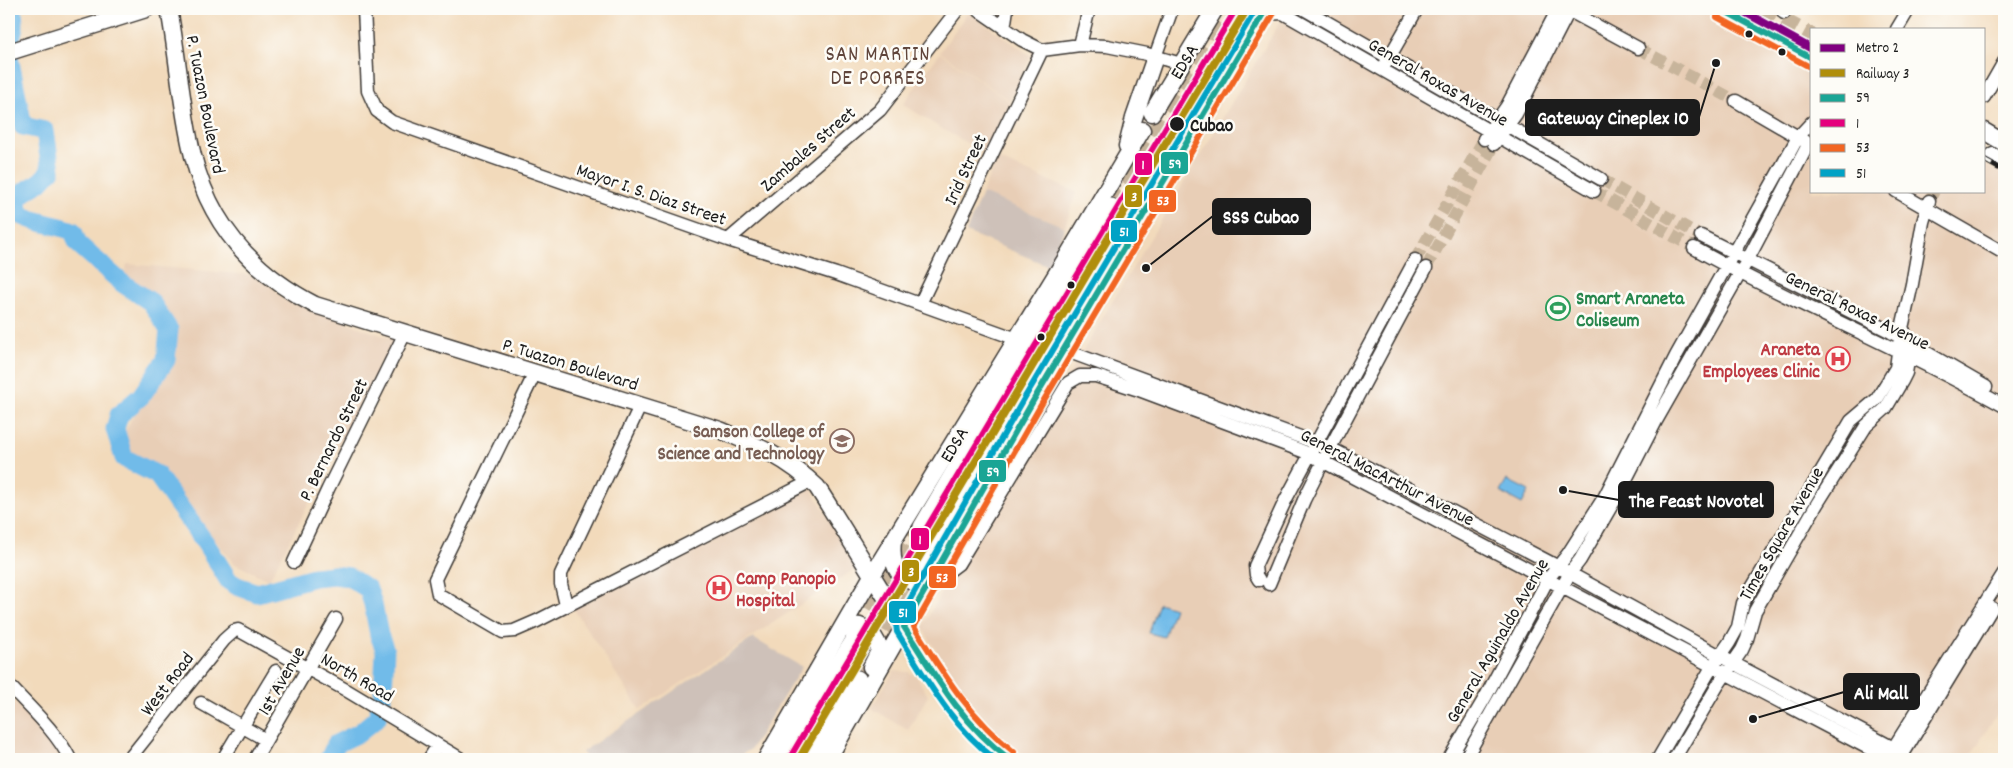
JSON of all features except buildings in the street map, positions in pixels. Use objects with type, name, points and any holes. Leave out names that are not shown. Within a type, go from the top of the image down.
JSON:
[{"type":"highway","name":"EDSA","points":[[923,527],[1111,208]]},
{"type":"highway","name":"EDSA","points":[[930,573],[1130,220]]},
{"type":"highway","name":"EDSA","points":[[780,759],[849,634]]},
{"type":"highway","name":"EDSA","points":[[811,759],[863,683]]},
{"type":"main road","points":[[12,50],[146,9]]},
{"type":"main road","name":"P. Tuazon Boulevard","points":[[169,9],[195,163],[202,184],[216,214],[233,240],[260,269],[292,293],[315,305],[342,315],[641,404],[720,430],[765,449],[802,472],[817,487],[918,648],[966,720],[994,754],[1009,759]]},
{"type":"main road","name":"EDSA","points":[[1152,113],[1215,9]]},
{"type":"main road","points":[[1241,51],[1265,12]]},
{"type":"main road","points":[[1125,157],[1128,137],[1155,57]]},
{"type":"main road","points":[[1198,124],[1230,70]]},
{"type":"main road","name":"EDSA","points":[[766,759],[849,634],[872,575],[1017,339],[1142,130]]},
{"type":"main road","points":[[1986,133],[2004,143]]},
{"type":"main road","name":"EDSA","points":[[828,759],[863,683],[890,651],[930,573],[1179,156]]},
{"type":"main road","points":[[893,541],[892,559],[898,572],[910,581],[930,573]]},
{"type":"main road","points":[[849,634],[852,626],[860,627],[871,634],[878,644],[879,651],[863,683]]},
{"type":"main road","points":[[890,651],[905,647],[918,648]]},
{"type":"street","name":"Mayor I. S. Diaz Street","points":[[364,9],[368,91],[377,111],[392,122],[1017,339]]},
{"type":"street","name":"Zambales Street","points":[[728,240],[880,110],[958,9]]},
{"type":"street","points":[[977,9],[1004,28],[1042,50],[1080,45],[1107,46],[1146,54],[1180,64]]},
{"type":"street","points":[[1004,28],[1007,9]]},
{"type":"street","points":[[1080,45],[1089,9]]},
{"type":"street","points":[[1155,57],[1172,9]]},
{"type":"street","name":"General Roxas Avenue","points":[[1304,9],[1601,178]]},
{"type":"street","points":[[1383,70],[1417,9]]},
{"type":"street","points":[[1491,137],[1503,122],[1516,114],[1566,9],[1638,48]]},
{"type":"street","points":[[1898,28],[1909,9]]},
{"type":"street","name":"General Roxas Avenue","points":[[1265,12],[1290,12],[1491,137],[1594,191]]},
{"type":"street","name":"Irid Street","points":[[920,304],[1042,50]]},
{"type":"street","points":[[1986,94],[2004,62]]},
{"type":"street","points":[[1736,101],[1806,141]]},
{"type":"street","name":"General Aguinaldo Avenue","points":[[1465,759],[1562,586],[1580,560],[1620,491],[1656,421],[1747,261],[1806,141],[1810,128]]},
{"type":"street","name":"General Aguinaldo Avenue","points":[[1449,759],[1486,696],[1548,579],[1568,554],[1605,496],[1676,356],[1726,266],[1806,141]]},
{"type":"street","points":[[1898,192],[1927,205],[2004,253]]},
{"type":"street","name":"Times Square Avenue","points":[[1658,759],[1712,667],[1721,656],[1738,626],[1743,603],[1851,421],[1877,399],[1896,368],[1904,342],[1912,284],[1927,205]]},
{"type":"street","name":"General Roxas Avenue","points":[[1701,236],[1904,342],[2004,397]]},
{"type":"street","name":"General Roxas Avenue","points":[[1694,248],[1740,273],[1904,342],[2004,406]]},
{"type":"street","points":[[1415,260],[1286,499],[1254,566],[1256,575],[1264,582],[1330,448],[1426,268]]},
{"type":"street","name":"P. Bernardo Street","points":[[294,562],[328,489],[406,333]]},
{"type":"street","name":"Times Square Avenue","points":[[1674,759],[1747,639],[1756,612],[1788,554],[1861,433],[1890,401],[1906,373],[1904,342]]},
{"type":"street","name":"General MacArthur Avenue","points":[[1064,350],[1330,448],[1570,573],[1721,656],[1893,756]]},
{"type":"street","points":[[535,373],[435,579],[438,594],[503,632],[514,631],[537,621],[811,481]]},
{"type":"street","name":"General MacArthur Avenue","points":[[930,573],[950,570],[958,564],[1065,388],[1075,378],[1092,375],[1136,389],[1310,455],[1562,586],[1712,667],[1893,756]]},
{"type":"street","points":[[566,605],[561,584],[562,574],[641,404]]},
{"type":"street","points":[[1893,756],[2004,573]]},
{"type":"street","points":[[1893,756],[2004,589]]},
{"type":"street","name":"1st Avenue","points":[[255,759],[336,618]]},
{"type":"street","name":"North Road","points":[[234,631],[243,632],[346,690],[461,759]]},
{"type":"street","name":"West Road","points":[[129,759],[224,640],[234,631]]},
{"type":"street","points":[[223,759],[276,671]]},
{"type":"street","points":[[9,685],[41,720],[70,759]]},
{"type":"street","points":[[202,703],[266,740]]},
{"type":"street","points":[[430,759],[438,745]]},
{"type":"shaded area","points":[[1288,9],[1703,9],[1810,67],[1810,192],[1986,192],[1986,165],[2004,175],[2004,703],[1971,755],[1977,759],[1036,759],[1025,755],[990,728],[953,677],[922,628],[973,534]]},
{"type":"shaded area","points":[[968,12],[1031,56],[1010,101],[940,52]]},
{"type":"shaded area","points":[[940,53],[1010,102],[986,154],[903,104]]},
{"type":"shaded area","points":[[997,159],[1076,192],[1065,227],[982,193]]},
{"type":"shaded area","points":[[982,193],[1065,227],[1049,266],[966,232]]},
{"type":"shaded area","points":[[127,264],[262,276],[284,299],[394,340],[269,580],[235,564],[165,480],[147,462],[139,461],[125,449],[122,437],[131,420],[175,359],[171,329],[154,301],[123,283]]},
{"type":"shaded area","name":"Camp Panopio Hospital","points":[[809,485],[858,567],[640,710],[573,608]]},
{"type":"shaded area","points":[[753,638],[802,667],[751,749],[734,759],[588,759],[582,752]]},
{"type":"shaded area","points":[[894,671],[909,672],[917,677],[928,696],[908,730],[871,708]]},
{"type":"shaded area","points":[[9,696],[46,736],[61,759],[9,759]]},
{"type":"water","points":[[1507,480],[1529,491],[1522,504],[1500,492]]},
{"type":"water","points":[[1159,603],[1174,608],[1164,637],[1149,633]]},
{"type":"waterway","points":[[9,48],[14,26],[13,9]]},
{"type":"waterway","points":[[9,57],[23,126],[45,131],[51,170],[39,183],[25,191],[16,201],[21,215],[73,231],[78,244],[122,283],[151,302],[169,330],[166,360],[141,396],[119,415],[115,429],[124,458],[157,475],[206,544],[229,581],[237,586],[257,593],[314,577],[334,575],[349,577],[368,589],[379,635],[385,650],[383,694],[377,718],[359,733],[336,744],[329,759]]},
{"type":"tunnel","points":[[1111,208],[1230,9]]},
{"type":"tunnel","points":[[1130,220],[1254,9]]},
{"type":"tunnel","points":[[1721,9],[1810,57]]},
{"type":"tunnel","points":[[1762,9],[1810,35]]},
{"type":"tunnel","points":[[1638,48],[1736,101]]},
{"type":"tunnel","points":[[1179,156],[1197,123]]},
{"type":"tunnel","points":[[1415,260],[1484,139]]},
{"type":"tunnel","points":[[1426,268],[1494,144]]},
{"type":"tunnel","points":[[1601,179],[1701,236]]},
{"type":"tunnel","points":[[1594,191],[1694,248]]},
{"type":"tunnel","points":[[1929,201],[1934,192]]},
{"type":"tunnel","points":[[858,636],[923,527]]},
{"type":"tunnel","points":[[857,680],[925,563]]},
{"type":"railway","points":[[1986,161],[2004,171]]},
{"type":"metro line","name":"2","points":[[1739,9],[1810,48]]},
{"type":"rail line","name":"3","points":[[799,759],[1122,215],[1247,9]]},
{"type":"transit line","name":"1","points":[[789,759],[1236,9]]},
{"type":"transit line","name":"51","points":[[995,759],[965,732],[940,700],[897,632],[896,624],[1025,397],[1256,9]]},
{"type":"transit line","name":"59","points":[[904,627],[1033,401],[1266,9]]},
{"type":"transit line","name":"59","points":[[1721,9],[1810,57]]},
{"type":"transit line","name":"51","points":[[1739,9],[1810,47]]},
{"type":"transit line","name":"53","points":[[1014,752],[984,725],[958,694],[914,627],[1041,405],[1274,13]]},
{"type":"transit line","name":"53","points":[[1717,17],[1808,66]]},
{"type":"transit line","name":"59","points":[[904,627],[938,681],[963,715],[977,731],[1009,759]]},
{"type":"place","name":"Gateway Cineplex 10","points":[[1716,63]]},
{"type":"place","name":"Cubao","points":[[1177,124]]},
{"type":"place","name":"SSS Cubao","points":[[1146,268]]},
{"type":"place","name":"Smart Araneta Coliseum","points":[[1558,308]]},
{"type":"place","name":"Araneta Employees Clinic","points":[[1838,359]]},
{"type":"place","name":"Samson College of Science and Technology","points":[[842,441]]},
{"type":"place","name":"The Feast Novotel","points":[[1563,490]]},
{"type":"place","name":"Camp Panopio Hospital","points":[[719,588]]},
{"type":"place","name":"Ali Mall","points":[[1753,719]]},
{"type":"district","name":"SAN MARTIN DE PORRES","points":[[878,65]]}]
